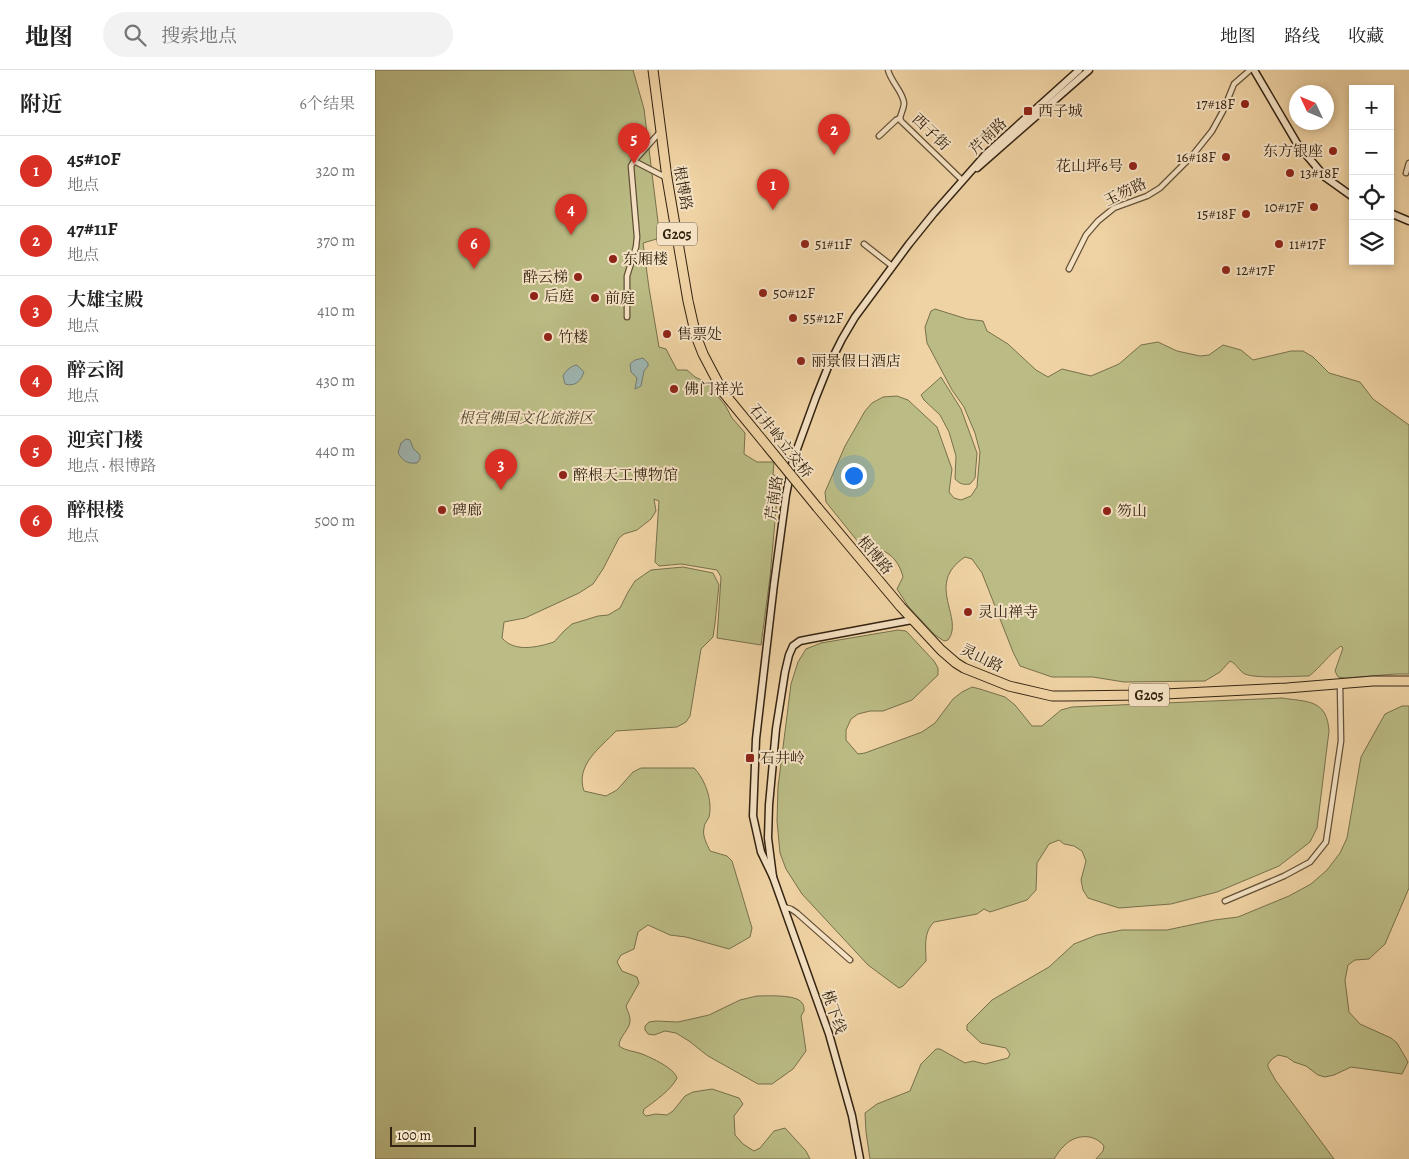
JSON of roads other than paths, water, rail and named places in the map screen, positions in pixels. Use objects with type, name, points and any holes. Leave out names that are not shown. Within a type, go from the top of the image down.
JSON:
[{"type":"highway","name":"根博路","points":[[653,70],[660,132],[688,301],[696,336],[713,376],[723,392]]},
{"type":"highway","name":"石井岭立交桥","points":[[723,392],[817,507]]},
{"type":"highway","name":"根博路","points":[[817,507],[912,620]]},
{"type":"highway","name":"灵山路","points":[[912,620],[941,650],[964,668],[1009,686],[1052,696],[1153,694],[1287,688],[1340,683],[1409,681]]},
{"type":"main road","name":"芹南路","points":[[773,876],[761,852],[753,816],[756,739],[786,495],[793,460],[804,428],[828,367],[842,339],[855,317],[892,266],[934,213],[986,154],[1079,70]]},
{"type":"main road","points":[[962,180],[1089,70]]},
{"type":"main road","points":[[1254,70],[1298,145],[1325,177],[1349,194]]},
{"type":"main road","points":[[1394,215],[1409,221]]},
{"type":"main road","points":[[773,876],[768,838],[769,805],[776,729],[785,672],[793,646],[800,641],[912,620]]},
{"type":"main road","name":"桃下线","points":[[773,876],[829,1034],[852,1116],[860,1159]]},
{"type":"street","name":"西子街","points":[[888,70],[903,101],[900,118],[962,180]]},
{"type":"street","name":"玉笏路","points":[[1069,269],[1086,235],[1098,221],[1114,208],[1147,196],[1160,188],[1192,156],[1211,131],[1223,110],[1234,84],[1250,70]]},
{"type":"street","points":[[879,136],[900,118]]},
{"type":"street","points":[[627,317],[627,276],[636,247],[637,237],[631,166],[660,132]]},
{"type":"street","points":[[634,161],[667,178]]},
{"type":"street","points":[[1406,173],[1409,163]]},
{"type":"street","points":[[863,244],[892,266]]},
{"type":"street","points":[[1225,901],[1285,876],[1310,862],[1326,842],[1341,742],[1340,683]]},
{"type":"street","points":[[783,906],[797,913],[850,960]]},
{"type":"water","points":[[643,358],[648,363],[648,366],[644,371],[641,386],[635,389],[637,378],[631,372],[630,364],[635,360]]},
{"type":"water","points":[[577,365],[584,372],[581,378],[575,384],[565,384],[564,374],[571,367]]},
{"type":"water","points":[[406,439],[410,440],[413,448],[420,455],[417,463],[406,461],[398,453],[401,443]]},
{"type":"place","name":"17#18F","points":[[1245,104]]},
{"type":"place","name":"西子城","points":[[1028,111]]},
{"type":"place","name":"东方银座","points":[[1333,151]]},
{"type":"place","name":"47#11F","points":[[834,155]]},
{"type":"place","name":"16#18F","points":[[1226,157]]},
{"type":"place","name":"迎宾门楼","points":[[634,164]]},
{"type":"place","name":"花山坪6号","points":[[1133,166]]},
{"type":"place","name":"13#18F","points":[[1290,173]]},
{"type":"place","name":"10#17F","points":[[1314,207]]},
{"type":"place","name":"45#10F","points":[[773,210]]},
{"type":"place","name":"15#18F","points":[[1246,214]]},
{"type":"place","name":"醉云阁","points":[[571,235]]},
{"type":"place","name":"51#11F","points":[[805,244]]},
{"type":"place","name":"11#17F","points":[[1279,244]]},
{"type":"place","name":"东厢楼","points":[[613,259]]},
{"type":"place","name":"醉根楼","points":[[474,269]]},
{"type":"place","name":"12#17F","points":[[1226,270]]},
{"type":"place","name":"酔云梯","points":[[578,277]]},
{"type":"place","name":"50#12F","points":[[763,293]]},
{"type":"place","name":"后庭","points":[[534,296]]},
{"type":"place","name":"前庭","points":[[595,298]]},
{"type":"place","name":"55#12F","points":[[793,318]]},
{"type":"place","name":"售票处","points":[[667,334]]},
{"type":"place","name":"竹楼","points":[[548,337]]},
{"type":"place","name":"丽景假日酒店","points":[[801,361]]},
{"type":"place","name":"佛门祥光","points":[[674,389]]},
{"type":"place","name":"醉根天工博物馆","points":[[563,475]]},
{"type":"place","name":"大雄宝殿","points":[[501,490]]},
{"type":"place","name":"碑廊","points":[[442,510]]},
{"type":"place","name":"笏山","points":[[1107,511]]},
{"type":"place","name":"灵山禅寺","points":[[968,612]]},
{"type":"place","name":"石井岭","points":[[750,758]]},
{"type":"park label","name":"根宫佛国文化旅游区","points":[[526,418]]}]
